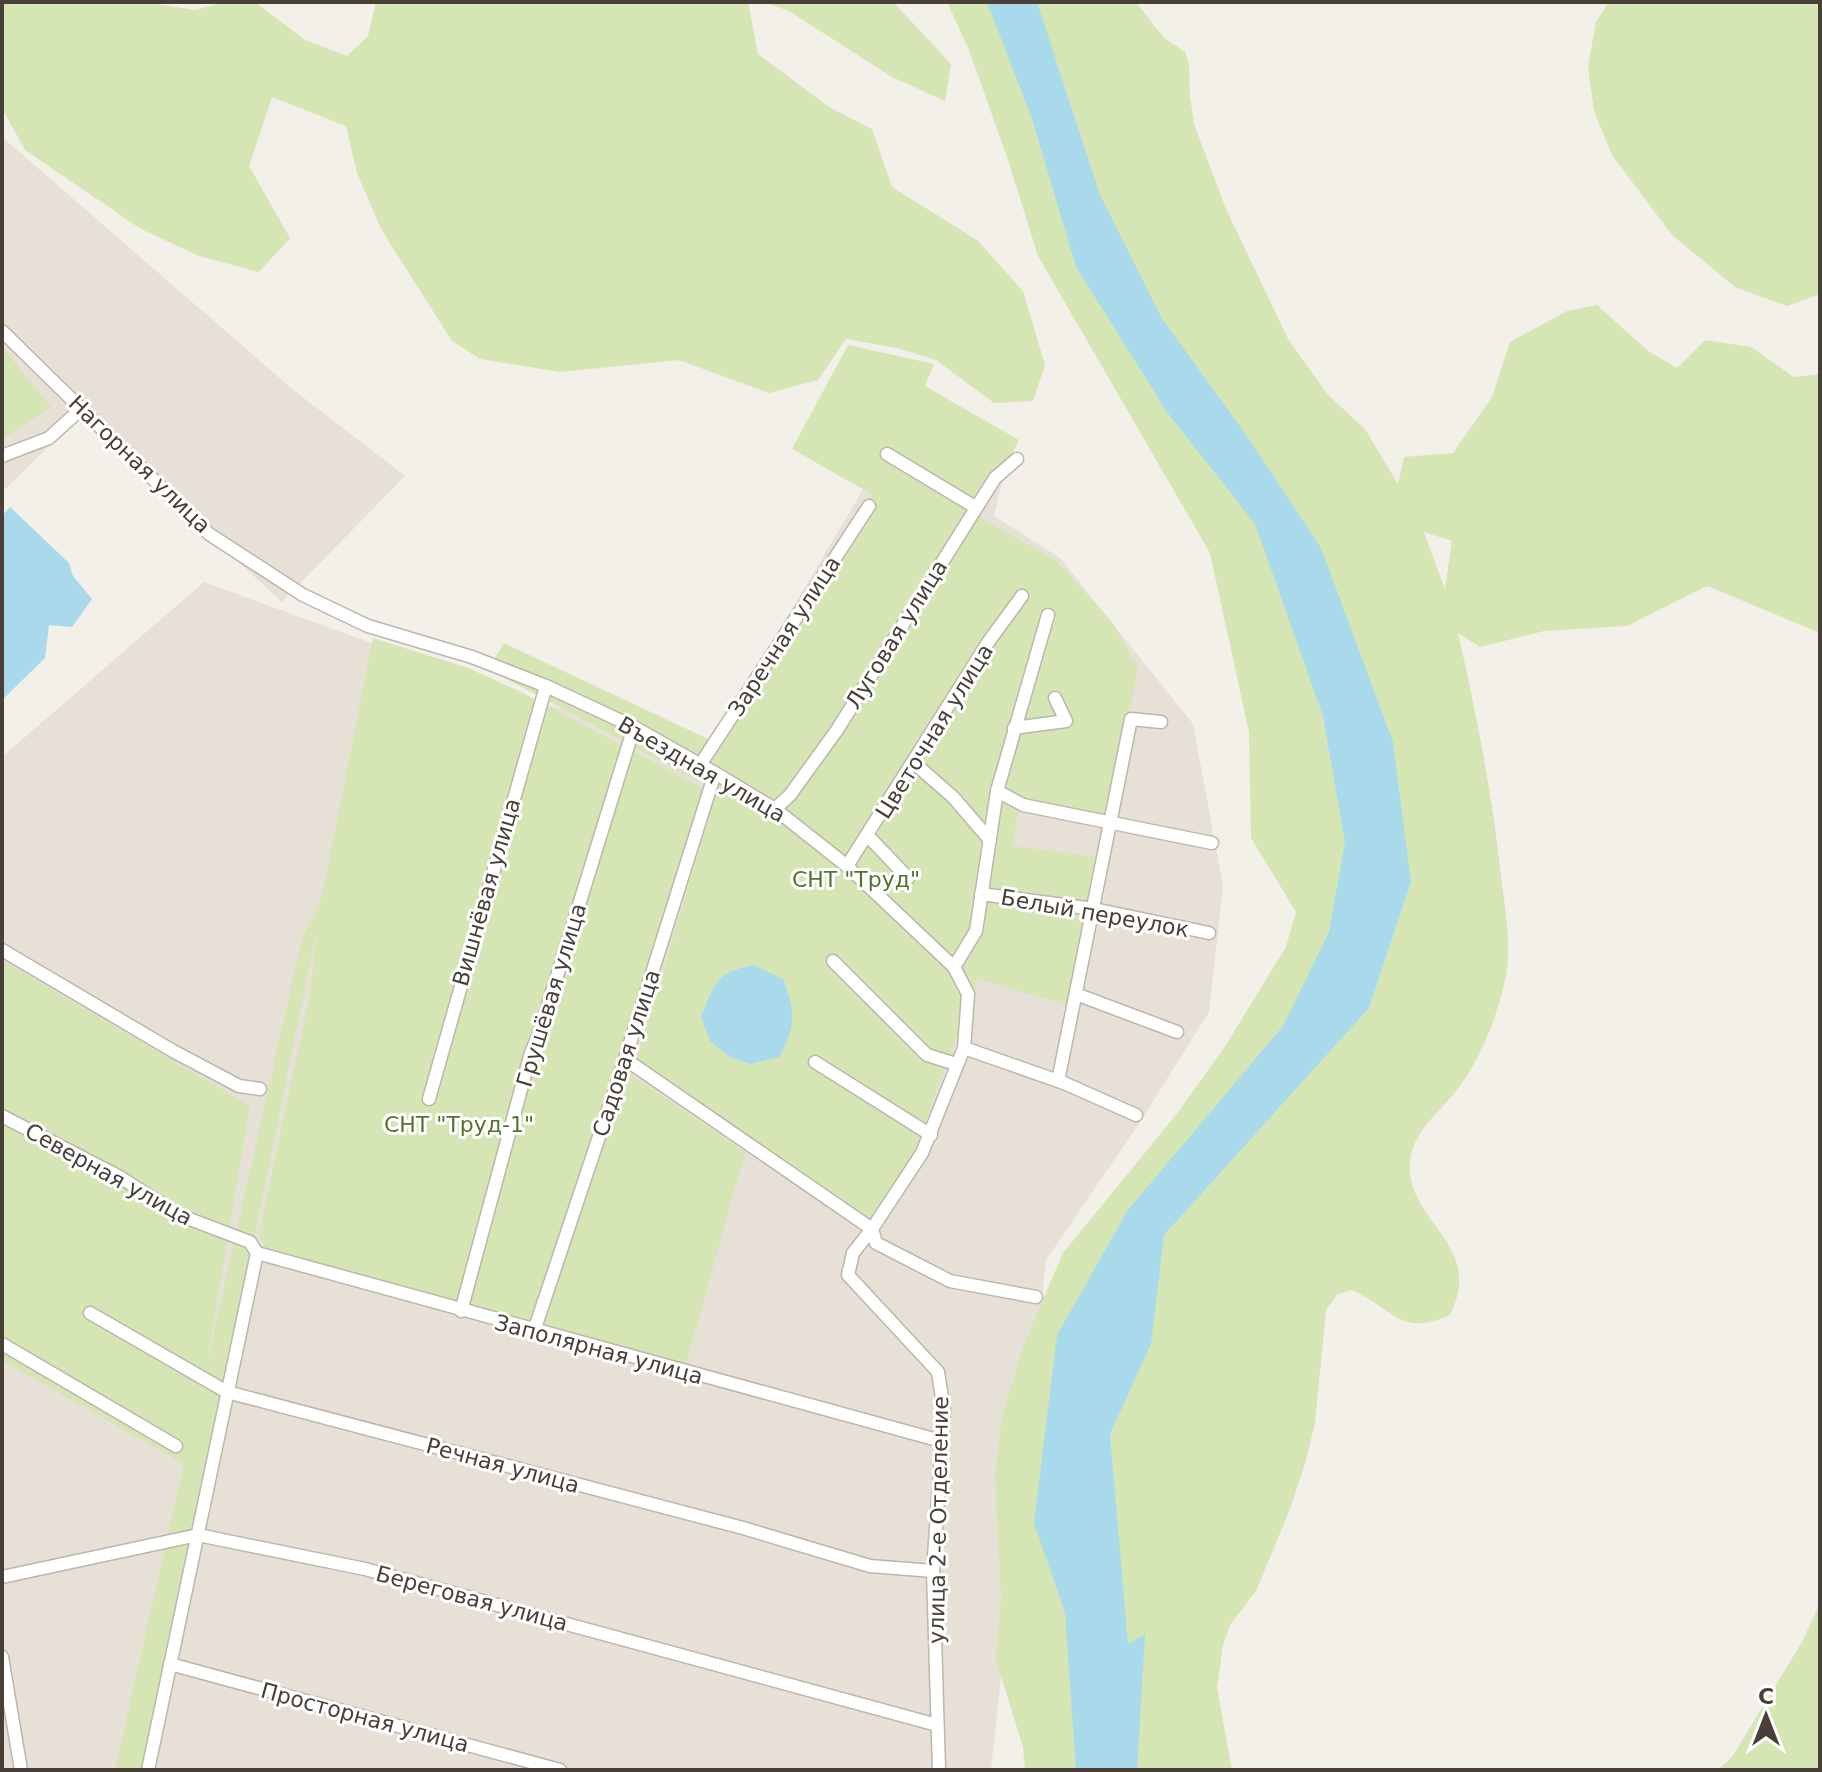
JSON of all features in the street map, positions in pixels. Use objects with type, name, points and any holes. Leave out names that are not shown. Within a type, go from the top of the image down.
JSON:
[{"type":"street","name":"Нагорная улица","points":[[2,331],[209,534],[303,595],[368,626],[472,657],[510,672]]},
{"type":"street","points":[[2,456],[49,438],[82,408]]},
{"type":"street","points":[[887,454],[975,507]]},
{"type":"street","name":"Луговая улица","points":[[775,809],[790,795],[837,730],[995,478],[1017,459]]},
{"type":"street","name":"Заречная улица","points":[[700,765],[869,506]]},
{"type":"street","name":"Цветочная улица","points":[[847,866],[989,641],[1022,596]]},
{"type":"street","points":[[954,967],[976,931],[997,791],[1048,615]]},
{"type":"street","name":"Въездная улица","points":[[510,672],[634,727],[715,773],[775,809],[847,866],[954,967],[968,994],[964,1048]]},
{"type":"street","name":"Вишнёвая улица","points":[[429,1099],[546,686]]},
{"type":"street","points":[[1014,728],[1066,721],[1055,698]]},
{"type":"street","points":[[1058,1081],[1131,719],[1161,722]]},
{"type":"street","name":"Грушёвая улица","points":[[461,1311],[530,1056],[634,727]]},
{"type":"street","points":[[914,763],[953,797],[990,840]]},
{"type":"street","name":"Садовая улица","points":[[534,1331],[625,1059],[715,773]]},
{"type":"street","points":[[997,791],[1023,805],[1212,843]]},
{"type":"street","points":[[868,836],[908,878]]},
{"type":"street","name":"Белый переулок","points":[[981,894],[1094,909],[1209,933]]},
{"type":"street","points":[[2,950],[173,1051],[239,1086],[260,1089]]},
{"type":"street","points":[[833,961],[927,1055],[956,1064]]},
{"type":"street","points":[[1076,994],[1177,1032]]},
{"type":"street","points":[[964,1048],[1058,1081],[1136,1115]]},
{"type":"street","name":"улица 2-е Отделение","points":[[939,1770],[933,1571],[944,1411],[938,1372],[848,1275],[853,1253],[922,1153],[964,1048]]},
{"type":"street","points":[[625,1059],[872,1229],[876,1243],[950,1281],[1036,1297]]},
{"type":"street","points":[[815,1062],[931,1135]]},
{"type":"street","name":"Северная улица","points":[[2,1116],[120,1177],[179,1215],[250,1242],[257,1253]]},
{"type":"street","points":[[148,1770],[257,1253]]},
{"type":"street","name":"Заполярная улица","points":[[257,1253],[941,1441]]},
{"type":"street","name":"Речная улица","points":[[90,1313],[227,1392],[743,1528],[870,1566],[933,1571]]},
{"type":"street","points":[[2,1344],[176,1446]]},
{"type":"street","name":"Береговая улица","points":[[2,1577],[198,1535],[365,1569],[937,1725]]},
{"type":"street","points":[[2,1657],[21,1770]]},
{"type":"street","name":"Просторная улица","points":[[170,1664],[560,1770]]},
{"type":"shaded area","points":[[2,137],[291,388],[405,476],[282,602],[80,416],[2,492]]},
{"type":"shaded area","points":[[916,401],[1008,456],[994,516],[1060,558],[1193,724],[1223,886],[1209,1012],[1140,1122],[1046,1260],[991,1770],[2,1770],[2,757],[204,582],[505,692],[707,751]]},
{"type":"green space","points":[[2,2],[144,2],[195,10],[226,2],[255,2],[305,40],[347,56],[368,36],[376,2],[748,2],[758,54],[829,107],[872,129],[892,187],[977,240],[1023,291],[1045,365],[1033,401],[994,403],[936,360],[897,348],[846,339],[818,380],[769,393],[679,360],[560,372],[480,359],[452,341],[381,229],[357,173],[346,126],[272,97],[249,166],[290,238],[259,272],[199,256],[141,229],[25,150],[2,108]]},
{"type":"green space","points":[[763,2],[893,2],[951,64],[945,101],[892,77],[789,11]]},
{"type":"green space","points":[[947,2],[1136,2],[1164,38],[1185,52],[1194,124],[1226,209],[1288,339],[1328,395],[1365,429],[1398,484],[1404,457],[1453,453],[1492,397],[1510,342],[1567,311],[1597,305],[1648,351],[1677,368],[1705,340],[1751,347],[1794,377],[1820,374],[1820,633],[1707,586],[1627,626],[1544,631],[1480,647],[1458,633],[1489,789],[1508,953],[1503,990],[1483,1045],[1462,1083],[1416,1140],[1410,1161],[1411,1182],[1419,1201],[1452,1251],[1458,1269],[1458,1290],[1450,1315],[1433,1321],[1407,1322],[1351,1290],[1337,1295],[1326,1310],[1315,1423],[1306,1460],[1290,1509],[1256,1591],[1230,1625],[1223,1645],[1217,1688],[1232,1770],[1025,1770],[1023,1747],[996,1660],[1001,1598],[995,1476],[1002,1416],[1025,1342],[1063,1253],[1175,1116],[1224,1048],[1286,947],[1296,912],[1251,838],[1249,732],[1210,553],[1038,256],[969,50]],"holes":[[[1424,532],[1452,541],[1445,589]]]},
{"type":"green space","points":[[1609,2],[1820,2],[1820,294],[1787,306],[1735,287],[1672,235],[1612,155],[1594,111],[1588,67],[1596,22]]},
{"type":"green space","name":"СНТ \"Труд\"","points":[[848,345],[934,364],[925,386],[1019,440],[980,518],[1054,559],[1112,622],[1138,669],[1107,816],[1020,802],[1012,846],[1098,857],[1067,1005],[978,979],[914,1153],[870,1218],[636,1060],[717,791],[488,669],[504,643],[708,739],[873,495],[792,449]]},
{"type":"green space","points":[[2,347],[51,407],[2,439]]},
{"type":"green space","name":"СНТ \"Труд-1\"","points":[[373,638],[468,668],[519,691],[706,790],[622,1069],[745,1152],[685,1368],[265,1248],[259,1234],[310,995],[317,928],[146,1770],[115,1770],[184,1464],[2,1360],[2,960],[250,1106],[205,1372],[302,939],[322,897]]},
{"type":"green space","points":[[1820,1603],[1820,1770],[1718,1770],[1732,1757],[1802,1642]]},
{"type":"water","points":[[987,2],[1037,2],[1100,195],[1161,317],[1249,439],[1321,548],[1393,742],[1411,882],[1369,1008],[1164,1235],[1151,1344],[1110,1434],[1128,1644],[1145,1634],[1137,1770],[1076,1770],[1065,1613],[1034,1523],[1057,1335],[1128,1210],[1283,1026],[1329,932],[1345,842],[1323,716],[1255,524],[1167,412],[1076,267],[1032,119]]},
{"type":"water","points":[[10,507],[69,563],[73,576],[92,599],[72,627],[49,625],[45,658],[2,700],[2,516]]},
{"type":"water","points":[[754,965],[783,979],[792,1019],[789,1036],[779,1057],[750,1064],[730,1057],[710,1041],[701,1017],[718,981],[732,971]]}]
